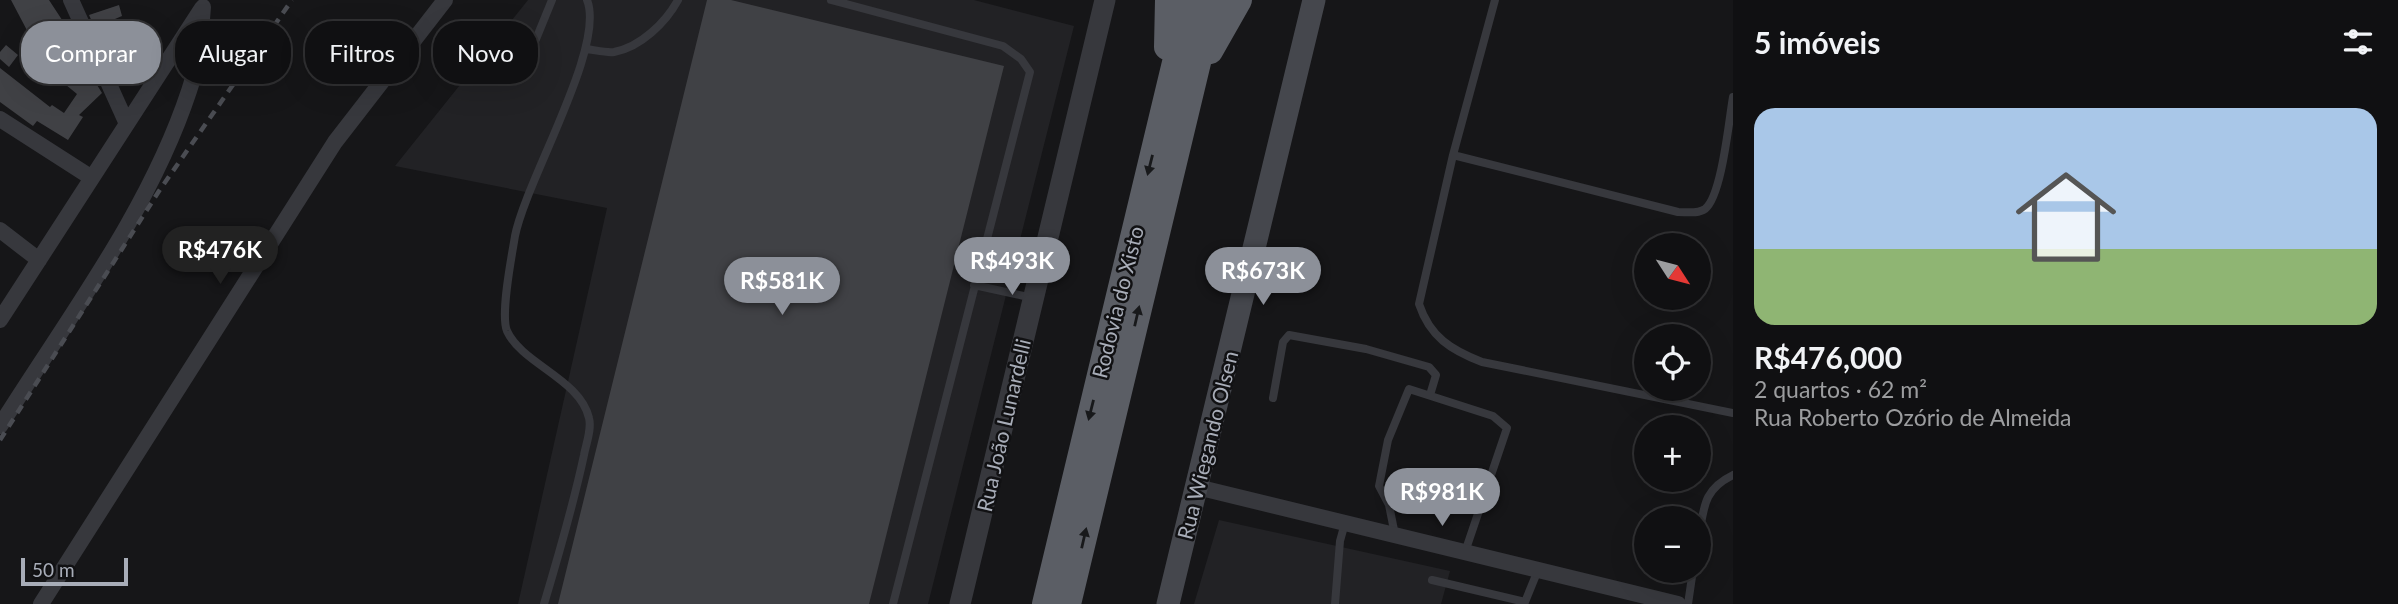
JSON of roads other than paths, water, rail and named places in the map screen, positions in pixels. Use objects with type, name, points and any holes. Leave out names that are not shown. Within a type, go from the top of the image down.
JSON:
[{"type":"highway","points":[[1168,0],[1178,100]]},
{"type":"highway","name":"Rodovia do Xisto","points":[[1068,604],[1178,100],[1190,0]]},
{"type":"highway","name":"Rodovia do Xisto","points":[[1045,604],[1178,100],[1213,0]]},
{"type":"highway","points":[[1178,100],[1239,0]]},
{"type":"main road","name":"Rua Wiegando Olsen","points":[[1168,604],[1314,0]]},
{"type":"street","points":[[71,0],[127,124]]},
{"type":"street","points":[[41,604],[335,142],[445,0]]},
{"type":"street","name":"Rua João Lunardelli","points":[[960,604],[1105,0]]},
{"type":"street","points":[[0,320],[205,3]]},
{"type":"street","points":[[0,426],[135,212],[190,90],[205,3]]},
{"type":"street","points":[[0,119],[92,178]]},
{"type":"street","points":[[0,230],[39,260]]},
{"type":"street","points":[[1197,487],[1678,604]]},
{"type":"lane","points":[[538,34],[552,0]]},
{"type":"lane","points":[[544,604],[570,517],[590,423],[584,402],[516,343],[507,330],[506,315],[516,233],[586,50],[592,11],[587,0]]},
{"type":"lane","points":[[586,50],[614,52],[639,40],[667,19],[678,0]]},
{"type":"lane","points":[[831,0],[1003,47],[1021,59],[1030,72],[893,604]]},
{"type":"lane","points":[[1495,0],[1453,155],[1419,304],[1426,324],[1456,352],[1482,362],[1733,413]]},
{"type":"lane","points":[[1453,155],[1678,212],[1699,212],[1708,207],[1715,192],[1733,97]]},
{"type":"lane","points":[[974,285],[1033,298]]},
{"type":"lane","points":[[1273,398],[1283,342],[1289,335],[1366,349],[1429,367],[1436,374],[1430,395]]},
{"type":"lane","points":[[1395,535],[1389,505],[1378,486],[1388,440],[1409,390],[1493,416],[1507,428],[1465,552]]},
{"type":"lane","points":[[1705,506],[1714,486],[1733,475]]},
{"type":"lane","points":[[1335,604],[1340,541],[1345,523]]},
{"type":"lane","points":[[1432,580],[1525,602],[1538,570]]},
{"type":"lane","points":[[1688,604],[1691,583]]},
{"type":"railway","points":[[0,440],[159,191],[292,0]]}]
